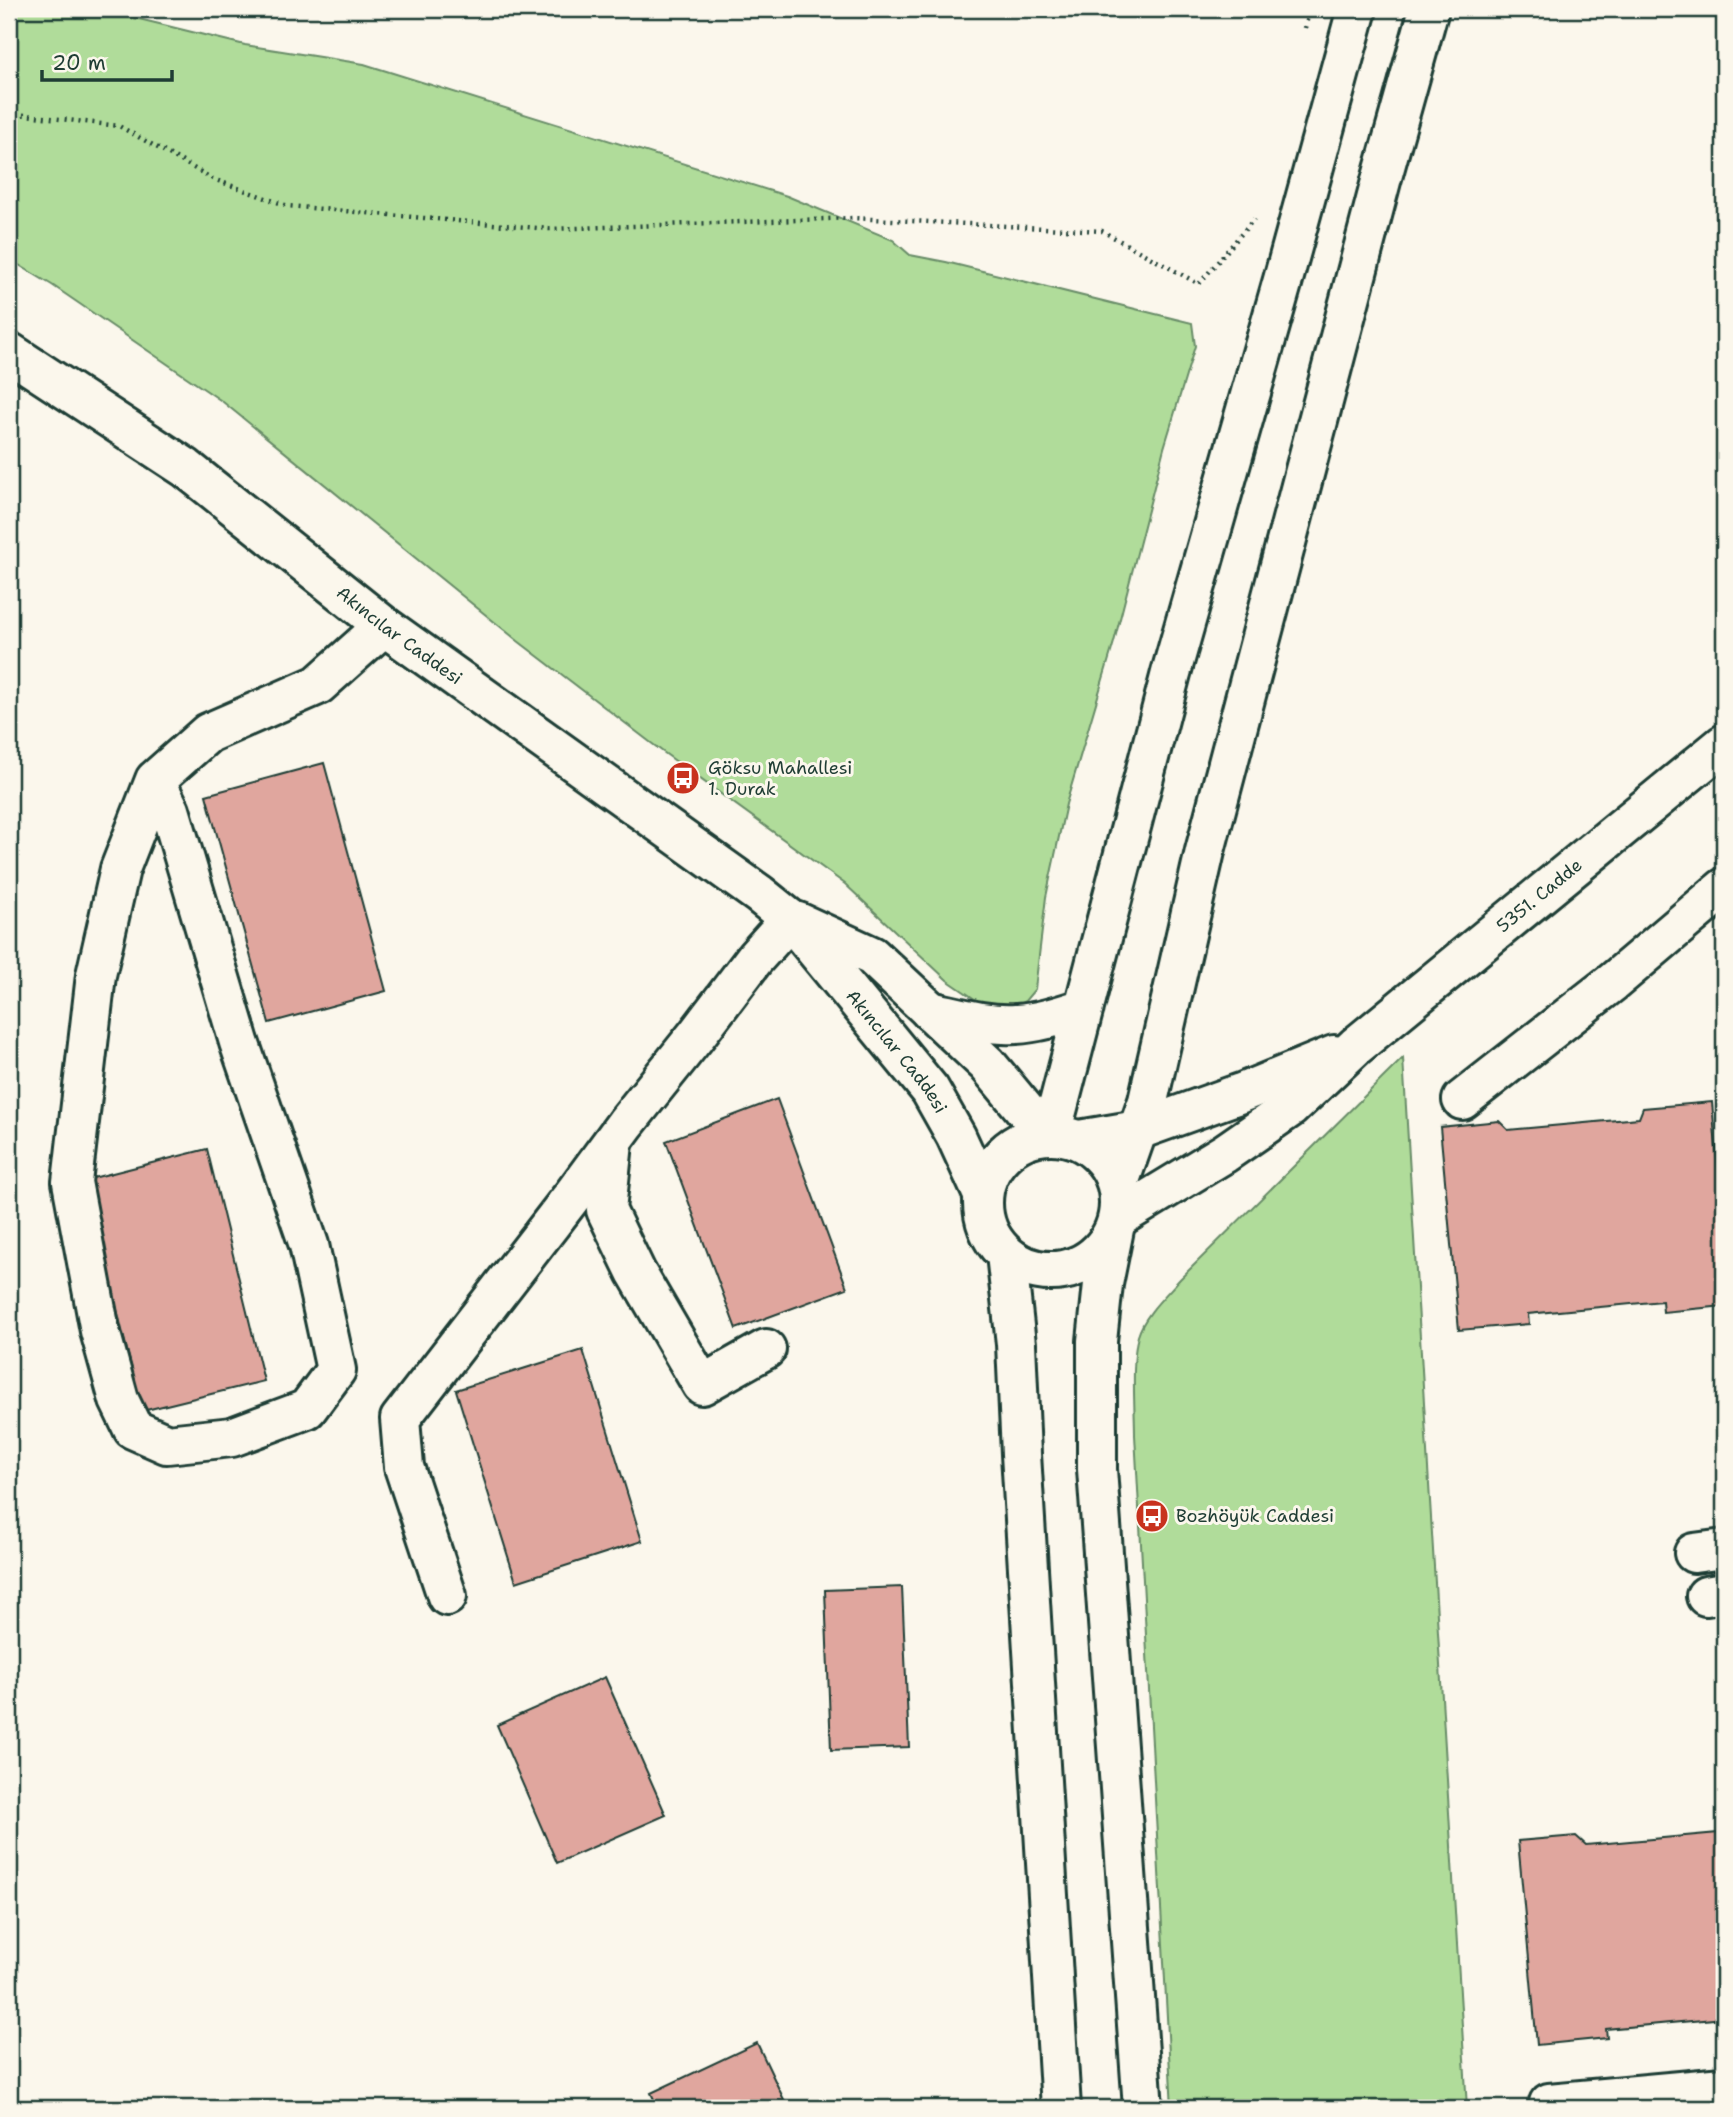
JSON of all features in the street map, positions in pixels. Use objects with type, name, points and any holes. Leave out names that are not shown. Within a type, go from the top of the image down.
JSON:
[{"type":"main road","points":[[1058,1136],[1084,1008],[1171,673],[1357,9]]},
{"type":"main road","points":[[1143,2108],[1097,1469],[1097,1341],[1103,1284],[1117,1211],[1157,1067],[1205,851],[1429,9]]},
{"type":"main road","name":"Akıncılar Caddesi","points":[[9,352],[186,468],[384,626],[759,894],[790,919],[930,1090],[984,1195]]},
{"type":"main road","points":[[155,780],[170,810],[239,1042],[309,1245],[335,1370],[307,1409],[232,1437],[167,1444],[133,1429],[119,1400],[100,1331],[72,1182],[96,975],[120,869],[155,780],[208,733],[318,685],[384,626]]},
{"type":"main road","name":"5351. Cadde","points":[[1117,1211],[1225,1153],[1290,1108],[1356,1046],[1724,744]]},
{"type":"main road","points":[[1462,1100],[1613,982],[1724,888]]},
{"type":"main road","points":[[447,1596],[404,1467],[400,1419],[613,1140],[755,958],[790,919]]},
{"type":"main road","name":"Akıncılar Caddesi","points":[[790,919],[872,956],[1058,1136]]},
{"type":"main road","points":[[930,1011],[982,1022],[1015,1024],[1056,1017],[1084,1008]]},
{"type":"main road","name":"5351. Cadde","points":[[1058,1136],[1138,1130],[1356,1046]]},
{"type":"main road","points":[[1157,1067],[1173,1090],[1197,1100],[1218,1101]]},
{"type":"main road","points":[[1058,1136],[1096,1151],[1110,1167],[1117,1211],[1103,1247],[1087,1261],[1067,1269],[1045,1271],[1024,1265],[1006,1254],[995,1242],[984,1212],[984,1195],[990,1172],[1003,1154],[1022,1141],[1058,1136]]},
{"type":"main road","points":[[613,1140],[606,1210],[636,1272],[702,1385],[766,1349]]},
{"type":"main road","points":[[1006,1254],[1016,1344],[1022,1482],[1061,2108]]},
{"type":"main road","points":[[1549,2103],[1724,2087]]},
{"type":"path","points":[[1304,34],[1310,9]]},
{"type":"path","points":[[9,113],[119,126],[213,178],[288,206],[549,229],[853,218],[1102,231],[1199,284],[1259,213]]},
{"type":"green space","points":[[9,9],[109,9],[245,45],[364,64],[787,196],[893,240],[910,255],[1192,323],[1195,346],[1164,448],[1114,642],[1066,804],[1046,897],[1035,989],[1025,1001],[1011,1008],[988,1008],[947,980],[845,884],[663,752],[518,641],[223,402],[52,285],[9,259]]},
{"type":"green space","points":[[1403,1058],[1467,2108],[1172,2108],[1135,1435],[1134,1371],[1138,1336],[1150,1313],[1180,1279]]},
{"type":"building","points":[[324,763],[386,991],[269,1023],[206,795]]},
{"type":"building","points":[[777,1099],[847,1288],[736,1329],[666,1141]]},
{"type":"building","points":[[1712,1102],[1724,1240],[1724,1306],[1663,1312],[1662,1301],[1528,1314],[1529,1324],[1459,1330],[1440,1127],[1499,1121],[1508,1130],[1639,1118],[1643,1108]]},
{"type":"building","points":[[207,1149],[264,1381],[142,1411],[85,1180]]},
{"type":"building","points":[[583,1350],[642,1541],[516,1582],[456,1390]]},
{"type":"building","points":[[902,1587],[909,1747],[831,1750],[825,1590]]},
{"type":"building","points":[[605,1677],[666,1815],[557,1863],[497,1725]]},
{"type":"building","points":[[1722,1823],[1724,2018],[1606,2029],[1607,2038],[1537,2045],[1518,1841],[1576,1836],[1586,1845],[1718,1833]]},
{"type":"building","points":[[757,2043],[788,2108],[658,2108],[651,2093]]},
{"type":"place","name":"Göksu Mahallesi 1. Durak","points":[[683,778]]},
{"type":"place","name":"Bozhöyük Caddesi","points":[[1152,1516]]}]
